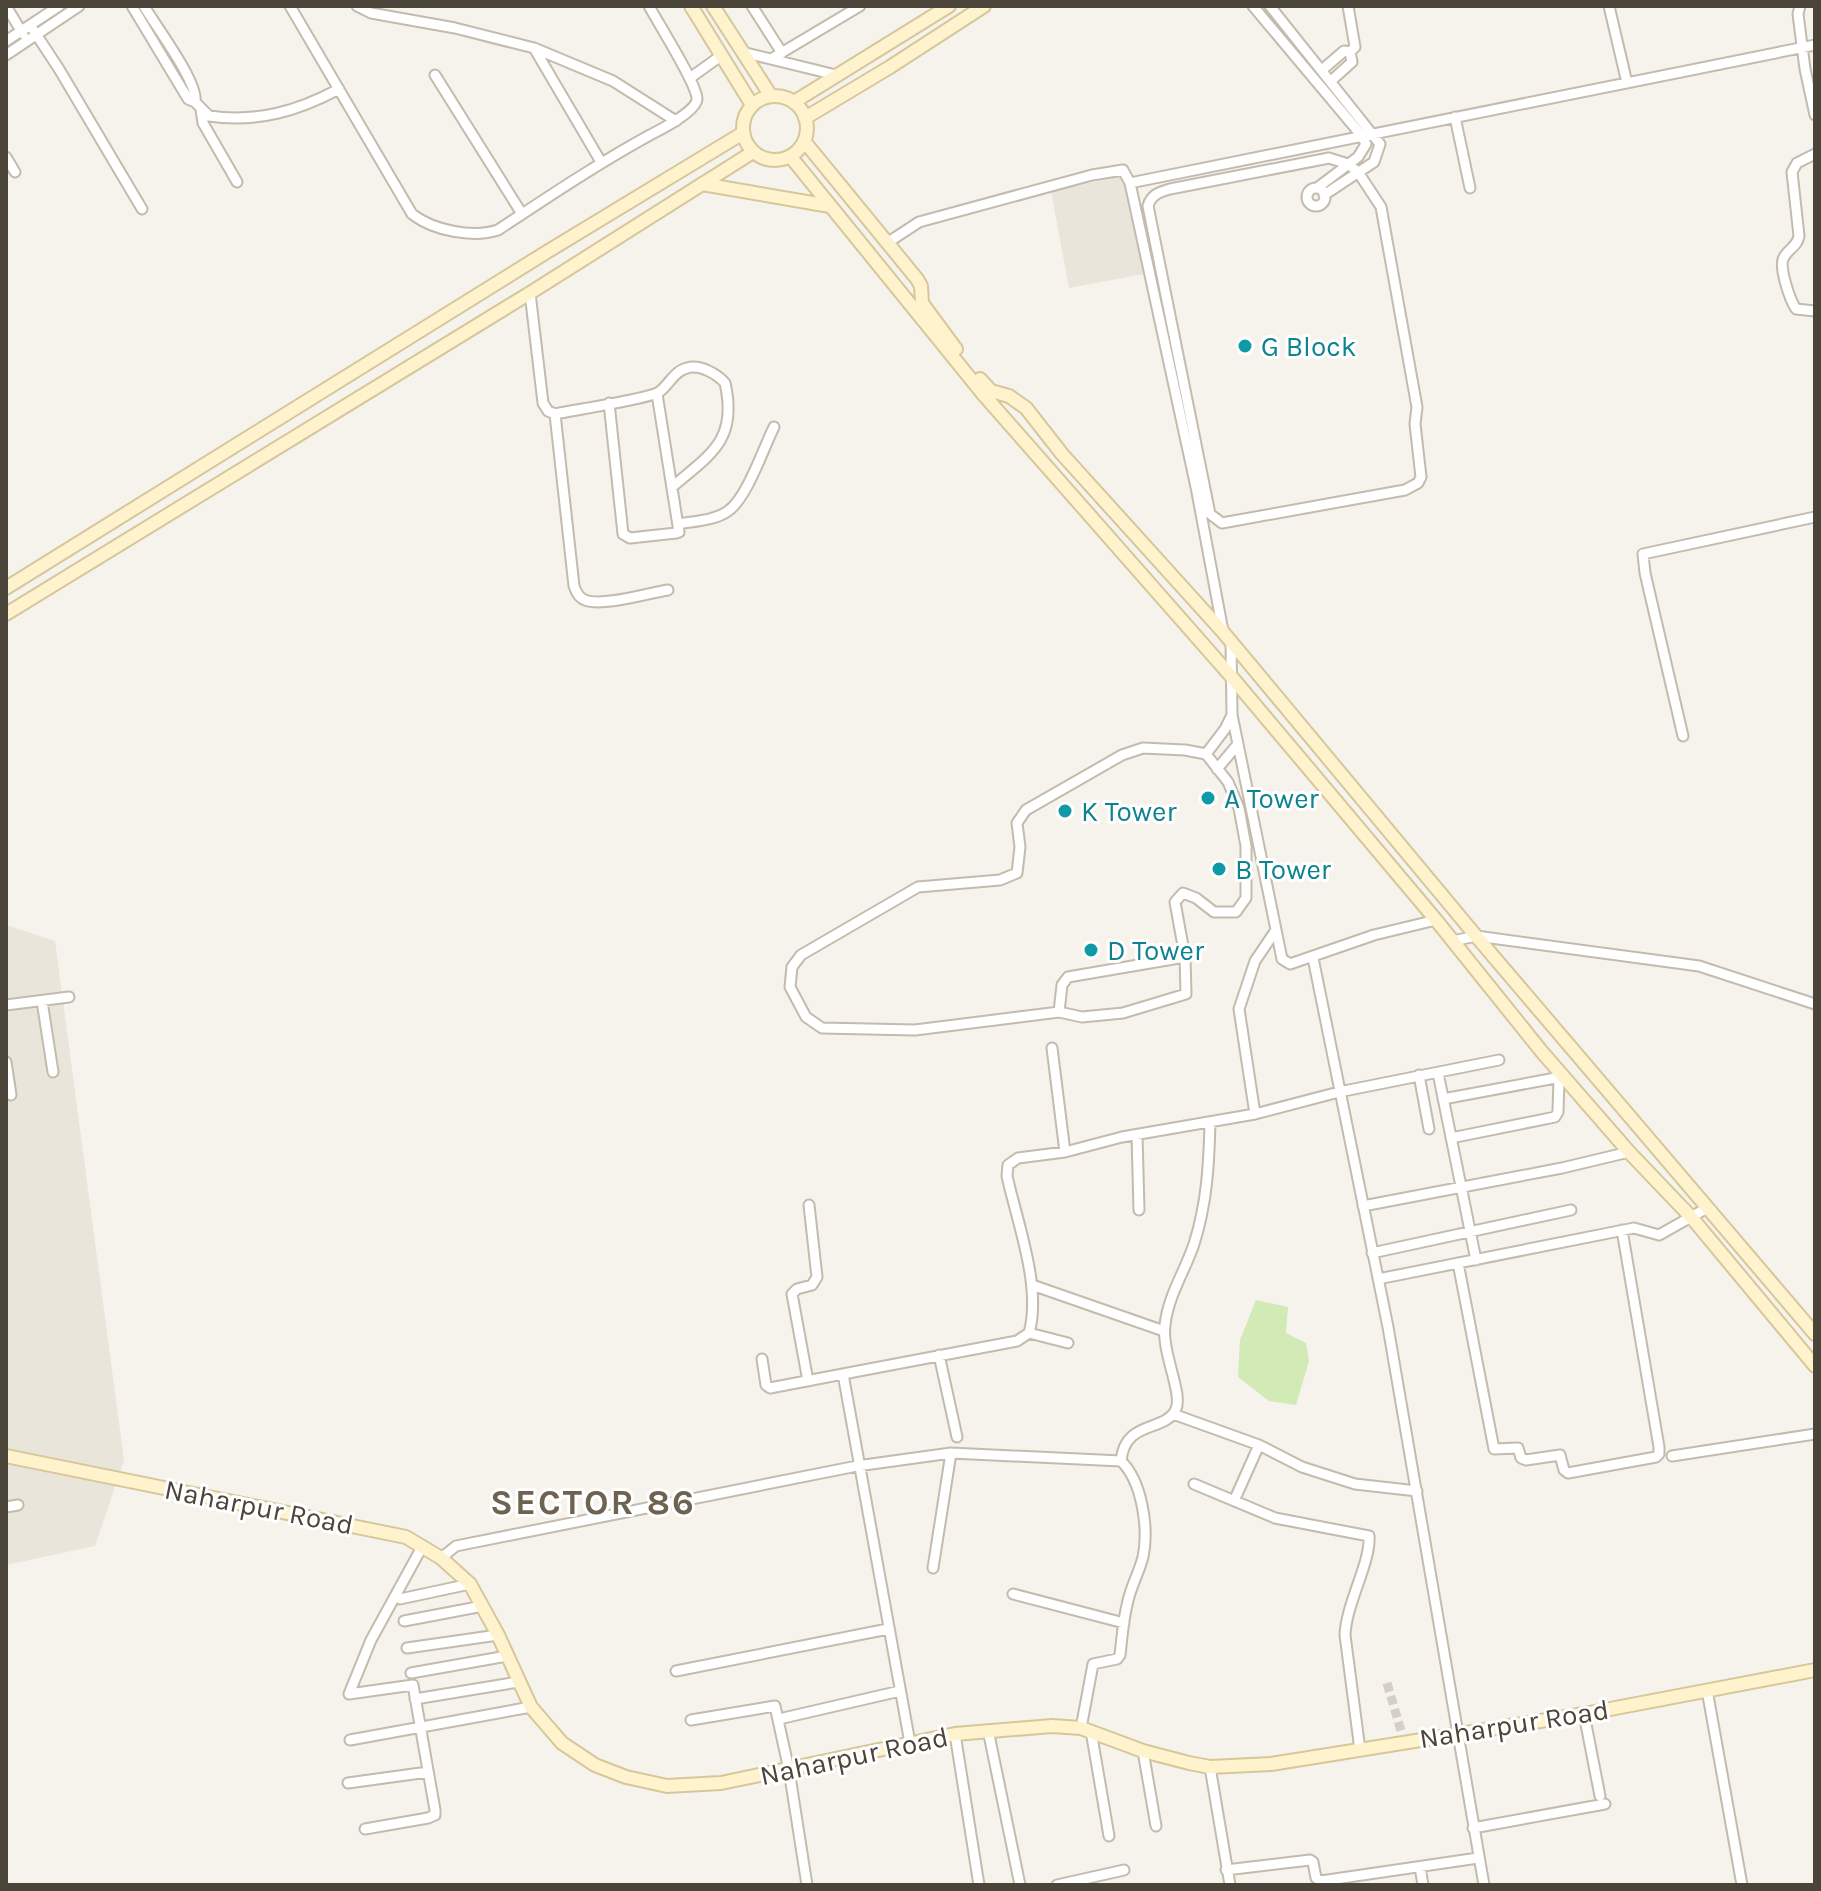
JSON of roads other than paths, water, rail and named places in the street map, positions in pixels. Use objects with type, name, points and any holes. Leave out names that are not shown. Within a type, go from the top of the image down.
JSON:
[{"type":"street","points":[[6,6],[26,28],[142,209]]},
{"type":"street","points":[[6,41],[59,6]]},
{"type":"street","points":[[6,55],[79,6]]},
{"type":"street","points":[[132,6],[188,99],[209,116],[283,113],[311,104],[339,89]]},
{"type":"street","points":[[144,6],[187,77],[203,123],[237,182]]},
{"type":"street","points":[[290,6],[412,214],[419,219],[484,235],[498,230],[601,162],[676,121],[696,104],[698,98],[690,78],[649,6]]},
{"type":"street","points":[[357,6],[371,13],[455,28],[534,48],[613,81],[676,121]]},
{"type":"street","points":[[691,6],[752,105]]},
{"type":"street","points":[[713,6],[771,96]]},
{"type":"street","points":[[752,6],[782,53]]},
{"type":"street","points":[[794,102],[949,6]]},
{"type":"street","points":[[805,118],[984,6]]},
{"type":"street","points":[[1253,6],[1368,134],[1380,144],[1374,162],[1321,192],[1364,151],[1368,134],[1331,81],[1270,6]]},
{"type":"street","points":[[1348,6],[1355,47],[1350,52]]},
{"type":"street","points":[[1609,6],[1627,83]]},
{"type":"street","points":[[1800,6],[1801,48],[1808,68],[1815,115]]},
{"type":"street","points":[[771,59],[855,8]]},
{"type":"street","points":[[1130,183],[1815,45]]},
{"type":"street","points":[[534,48],[601,162]]},
{"type":"street","points":[[1322,70],[1344,51],[1350,52]]},
{"type":"street","points":[[741,52],[836,75]]},
{"type":"street","points":[[1331,81],[1352,62],[1350,52]]},
{"type":"street","points":[[690,78],[722,55]]},
{"type":"street","points":[[435,75],[522,214]]},
{"type":"street","points":[[740,84],[756,75]]},
{"type":"street","points":[[771,96],[794,102],[805,118],[804,141],[790,156],[771,160],[753,152],[743,133],[746,113],[752,105],[771,96]]},
{"type":"street","points":[[1455,117],[1470,188]]},
{"type":"street","points":[[6,588],[743,133]]},
{"type":"street","points":[[804,141],[917,279],[921,286],[922,303],[974,372],[991,391],[1009,396],[1026,408],[1062,454],[1227,637],[1476,936],[1815,1334]]},
{"type":"street","points":[[6,614],[530,293],[753,152]]},
{"type":"street","points":[[1815,154],[1797,163],[1792,172],[1799,236],[1798,244],[1784,256],[1782,262],[1790,299],[1796,309],[1815,311]]},
{"type":"street","points":[[790,156],[983,394],[1230,675],[1436,920],[1561,1077],[1692,1218],[1815,1366]]},
{"type":"street","points":[[6,157],[15,172]]},
{"type":"street","points":[[1329,158],[1348,164],[1358,172],[1381,207],[1417,407],[1415,424],[1421,477],[1418,483],[1405,490],[1222,523],[1210,514],[1149,201],[1158,193],[1170,189],[1329,158]]},
{"type":"street","points":[[887,243],[919,222],[1092,175],[1123,170],[1130,183],[1227,637],[1232,715],[1276,930],[1286,963],[1313,958],[1374,935],[1436,920]]},
{"type":"street","points":[[702,184],[830,206]]},
{"type":"street","points":[[482,292],[497,313]]},
{"type":"street","points":[[530,293],[543,403],[548,411],[555,414],[657,394],[679,372],[697,367],[720,377],[725,383],[728,398],[725,432],[717,449],[672,487]]},
{"type":"street","points":[[609,403],[623,534],[630,538],[676,533],[679,532],[678,524],[657,394]]},
{"type":"street","points":[[555,414],[574,586],[578,595],[585,600],[598,602],[668,590]]},
{"type":"street","points":[[678,524],[720,516],[730,510],[741,495],[774,427]]},
{"type":"street","points":[[1683,736],[1643,554],[1815,517]]},
{"type":"street","points":[[1206,754],[1232,715]]},
{"type":"street","points":[[1217,769],[1238,744]]},
{"type":"street","points":[[1143,748],[1206,754],[1228,782],[1239,808],[1246,846],[1246,898],[1236,912],[1214,912],[1196,898],[1183,893],[1175,902],[1185,957],[1186,994],[1123,1013],[1082,1017],[1059,1012],[915,1030],[822,1028],[806,1017],[790,987],[792,967],[801,955],[918,887],[1000,880],[1017,873],[1020,847],[1017,823],[1026,810],[1122,755],[1143,748]]},
{"type":"street","points":[[1255,1114],[1239,1009],[1255,961],[1276,930]]},
{"type":"street","points":[[1453,941],[1476,936],[1699,966],[1815,1004]]},
{"type":"street","points":[[1059,1012],[1062,985],[1068,977],[1185,957]]},
{"type":"street","points":[[1313,958],[1378,1279],[1484,1885]]},
{"type":"street","points":[[6,1005],[69,997]]},
{"type":"street","points":[[42,1001],[53,1072]]},
{"type":"street","points":[[1052,1048],[1065,1152]]},
{"type":"street","points":[[762,1359],[766,1385],[770,1388],[1017,1341],[1029,1333],[1033,1318],[1032,1285],[1007,1176],[1008,1165],[1018,1158],[1065,1152],[1137,1135],[1255,1114],[1339,1092],[1499,1060]]},
{"type":"street","points":[[6,1062],[11,1095]]},
{"type":"street","points":[[1438,1073],[1476,1260]]},
{"type":"street","points":[[1419,1075],[1429,1129]]},
{"type":"street","points":[[1443,1099],[1561,1077]]},
{"type":"street","points":[[1451,1138],[1555,1117],[1561,1077]]},
{"type":"street","points":[[1173,1414],[1178,1396],[1164,1331],[1173,1294],[1200,1223],[1208,1177],[1210,1122]]},
{"type":"street","points":[[1137,1135],[1139,1210]]},
{"type":"street","points":[[1363,1206],[1629,1152]]},
{"type":"street","points":[[808,1381],[792,1294],[797,1289],[812,1285],[817,1277],[809,1205]]},
{"type":"street","points":[[1378,1279],[1622,1230],[1638,1228],[1659,1235],[1707,1208]]},
{"type":"street","points":[[1372,1253],[1571,1210]]},
{"type":"street","points":[[1458,1263],[1494,1449],[1517,1447],[1521,1458],[1526,1460],[1560,1455],[1564,1470],[1568,1473],[1656,1457],[1659,1447],[1622,1230]]},
{"type":"street","points":[[1032,1285],[1164,1331]]},
{"type":"street","points":[[1029,1333],[1068,1343]]},
{"type":"street","points":[[939,1355],[957,1437]]},
{"type":"street","points":[[843,1374],[857,1466],[910,1743]]},
{"type":"street","points":[[1121,1461],[1122,1451],[1134,1434],[1173,1414],[1259,1445],[1302,1467],[1355,1484],[1417,1491]]},
{"type":"street","points":[[1672,1456],[1815,1434]]},
{"type":"street","points":[[1234,1501],[1259,1445]]},
{"type":"street","points":[[933,1568],[951,1453]]},
{"type":"street","points":[[441,1558],[456,1546],[857,1466],[951,1453],[1121,1461],[1130,1469],[1136,1484],[1145,1543],[1141,1565],[1127,1603],[1119,1658],[1097,1662],[1091,1668],[1086,1729],[1109,1836]]},
{"type":"street","name":"Naharpur Road","points":[[6,1456],[406,1537],[441,1558],[470,1584],[498,1635],[531,1707],[545,1726],[578,1756],[626,1777],[667,1786],[721,1783],[955,1734],[1052,1726],[1086,1729],[1143,1751],[1210,1767],[1271,1764],[1360,1750],[1403,1737],[1456,1733],[1584,1714],[1815,1670]]},
{"type":"street","points":[[1194,1484],[1282,1520],[1369,1536],[1345,1627],[1344,1647],[1360,1750]]},
{"type":"street","points":[[6,1507],[18,1505]]},
{"type":"street","points":[[365,1829],[435,1815],[413,1685],[349,1694],[371,1640],[422,1547]]},
{"type":"street","points":[[400,1599],[470,1584]]},
{"type":"street","points":[[1013,1594],[1124,1623]]},
{"type":"street","points":[[404,1621],[483,1606]]},
{"type":"street","points":[[676,1671],[888,1629]]},
{"type":"street","points":[[407,1648],[498,1635]]},
{"type":"street","points":[[411,1673],[507,1656]]},
{"type":"street","points":[[415,1699],[518,1682]]},
{"type":"street","points":[[1707,1690],[1742,1885]]},
{"type":"street","points":[[779,1719],[900,1691]]},
{"type":"street","points":[[691,1720],[773,1706],[777,1709],[807,1885]]},
{"type":"street","points":[[350,1740],[531,1707]]},
{"type":"street","points":[[1473,1828],[1602,1800],[1584,1714]]},
{"type":"street","points":[[988,1730],[1020,1885]]},
{"type":"street","points":[[955,1734],[979,1885]]},
{"type":"street","points":[[1143,1751],[1156,1826]]},
{"type":"street","points":[[1210,1767],[1230,1885]]},
{"type":"street","points":[[348,1783],[428,1772]]},
{"type":"street","points":[[1226,1870],[1310,1860],[1316,1878],[1321,1881],[1478,1858]]},
{"type":"street","points":[[1420,1867],[1423,1885]]},
{"type":"street","points":[[1057,1885],[1124,1870]]},
{"type":"tunnel","points":[[1387,1683],[1401,1731]]},
{"type":"place","name":"G Block","points":[[1245,346]]},
{"type":"place","name":"A Tower","points":[[1208,798]]},
{"type":"place","name":"K Tower","points":[[1065,811]]},
{"type":"place","name":"B Tower","points":[[1219,869]]},
{"type":"place","name":"D Tower","points":[[1091,950]]},
{"type":"district","name":"SECTOR 86","points":[[593,1502]]}]
